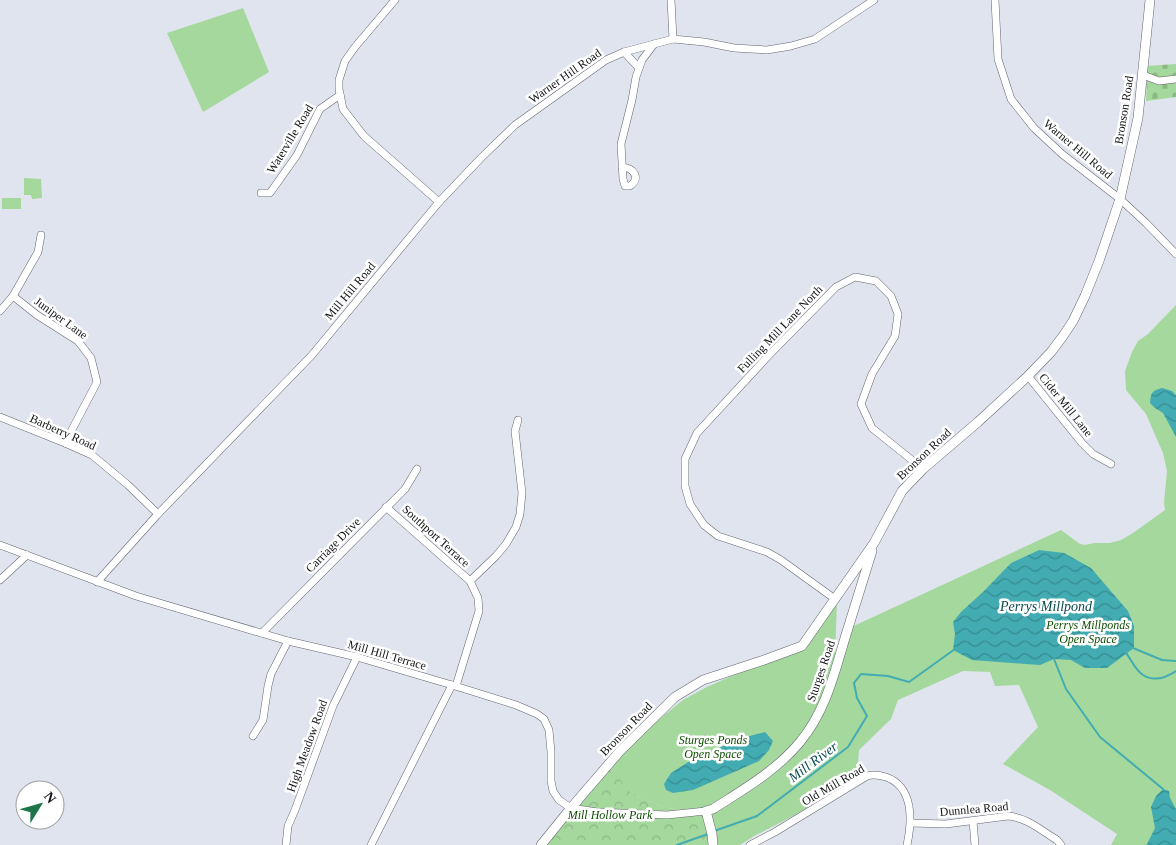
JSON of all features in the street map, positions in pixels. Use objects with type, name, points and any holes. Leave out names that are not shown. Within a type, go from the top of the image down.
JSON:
[{"type":"main road","name":"Bronson Road","points":[[541,845],[620,751],[675,697],[703,680],[802,646],[874,543],[902,491],[922,469],[978,422],[1051,352],[1073,320],[1085,296],[1120,199],[1138,118],[1150,0]]},
{"type":"main road","name":"Sturges Road","points":[[707,816],[713,809],[757,781],[782,761],[800,743],[812,726],[829,692],[874,543]]},
{"type":"main road","points":[[707,816],[713,845]]},
{"type":"street","points":[[395,0],[345,61],[339,80],[343,109],[364,136],[439,202]]},
{"type":"street","points":[[671,0],[673,39]]},
{"type":"street","name":"Warner Hill Road","points":[[439,202],[515,125],[606,60],[624,52],[673,39],[704,42],[734,48],[767,50],[791,46],[815,38],[874,0]]},
{"type":"street","name":"Warner Hill Road","points":[[995,0],[998,58],[1011,99],[1034,128],[1062,154],[1120,199],[1176,254]]},
{"type":"street","points":[[622,167],[621,144],[636,76],[642,60],[655,44]]},
{"type":"street","points":[[624,52],[639,68]]},
{"type":"street","points":[[1142,80],[1176,79]]},
{"type":"street","name":"Waterville Road","points":[[261,192],[270,194],[297,155],[320,109],[340,95]]},
{"type":"street","name":"Mill Hill Road","points":[[97,582],[158,514],[312,355],[439,202]]},
{"type":"street","points":[[0,311],[13,296],[38,252],[41,235]]},
{"type":"street","name":"Fulling Mill Lane North","points":[[835,599],[767,552],[718,536],[704,525],[690,504],[686,486],[685,459],[697,433],[770,354],[836,287],[855,277],[876,281],[892,296],[898,314],[895,336],[872,374],[861,404],[872,428],[922,469]]},
{"type":"street","name":"Juniper Lane","points":[[13,296],[37,315],[78,342],[91,358],[97,382],[65,443]]},
{"type":"street","name":"Cider Mill Lane","points":[[1028,376],[1082,443],[1093,454],[1111,464]]},
{"type":"street","name":"Barberry Road","points":[[0,417],[92,455],[158,514]]},
{"type":"street","name":"Southport Terrace","points":[[386,507],[470,581],[506,544],[516,527],[520,514],[522,492],[515,431],[518,420]]},
{"type":"street","name":"Carriage Drive","points":[[262,634],[405,489],[417,469]]},
{"type":"street","name":"Mill Hill Terrace","points":[[0,545],[136,596],[262,634],[357,657],[516,705],[537,714],[546,723],[550,736],[553,791],[559,800],[571,808]]},
{"type":"street","points":[[0,580],[28,555]]},
{"type":"street","points":[[371,845],[454,686],[479,611],[478,598],[470,581]]},
{"type":"street","points":[[254,736],[263,720],[271,674],[288,641]]},
{"type":"street","name":"High Meadow Road","points":[[286,845],[288,826],[333,706],[357,657]]},
{"type":"street","name":"Old Mill Road","points":[[750,845],[871,775],[891,779],[904,792],[911,823],[907,845]]},
{"type":"street","points":[[571,808],[597,812],[707,816]]},
{"type":"street","name":"Dunnlea Road","points":[[911,823],[946,824],[1008,816],[1018,817],[1057,840],[1061,845]]},
{"type":"street","points":[[973,821],[975,845]]},
{"type":"green space","points":[[243,8],[269,72],[203,112],[167,33]]},
{"type":"green space","points":[[1176,64],[1176,97],[1146,101],[1147,66]]},
{"type":"green space","points":[[24,178],[41,179],[42,198],[32,199],[31,195],[24,195]]},
{"type":"green space","points":[[2,198],[21,198],[21,209],[2,209]]},
{"type":"green space","name":"Perrys Millponds Open Space","points":[[1176,305],[1176,845],[1111,845],[1117,834],[1050,790],[1003,764],[1038,727],[1019,685],[995,686],[990,672],[963,671],[898,700],[891,719],[859,750],[857,777],[795,815],[740,845],[718,845],[710,813],[666,808],[629,792],[610,767],[646,730],[683,700],[707,687],[801,645],[837,602],[835,655],[845,630],[1061,530],[1080,544],[1110,543],[1121,540],[1133,533],[1165,510],[1167,471],[1163,453],[1146,414],[1126,390],[1125,371],[1138,341],[1148,334]]},
{"type":"green space","name":"Mill Hollow Park","points":[[610,767],[630,792],[666,808],[710,813],[718,845],[544,845]]},
{"type":"water","points":[[1162,388],[1172,391],[1176,395],[1176,437],[1163,413],[1150,403],[1153,393]]},
{"type":"water","name":"Perrys Millpond","points":[[1039,550],[1064,553],[1091,568],[1128,611],[1134,626],[1134,648],[1107,668],[1085,668],[1071,660],[1054,659],[1040,665],[972,660],[953,650],[955,634],[953,622],[961,612],[1011,563]]},
{"type":"water","points":[[765,732],[773,741],[769,750],[759,761],[693,790],[673,793],[666,790],[664,784],[671,773],[693,759],[742,738]]},
{"type":"water","points":[[1163,789],[1169,791],[1170,798],[1176,809],[1176,845],[1145,845],[1155,828],[1151,807],[1156,796]]},
{"type":"waterway","name":"Mill River","points":[[1133,648],[1162,660],[1176,661]]},
{"type":"waterway","name":"Mill River","points":[[714,831],[757,816],[848,747],[867,716],[857,698],[854,683],[861,674],[888,676],[909,682],[955,649]]},
{"type":"waterway","points":[[1126,653],[1138,670],[1147,677],[1160,678],[1176,671]]},
{"type":"waterway","points":[[1054,659],[1066,689],[1100,737],[1163,789]]},
{"type":"waterway","name":"Mill River","points":[[677,845],[708,834]]},
{"type":"park label","name":"Sturges Ponds Open Space","points":[[713,747]]}]
